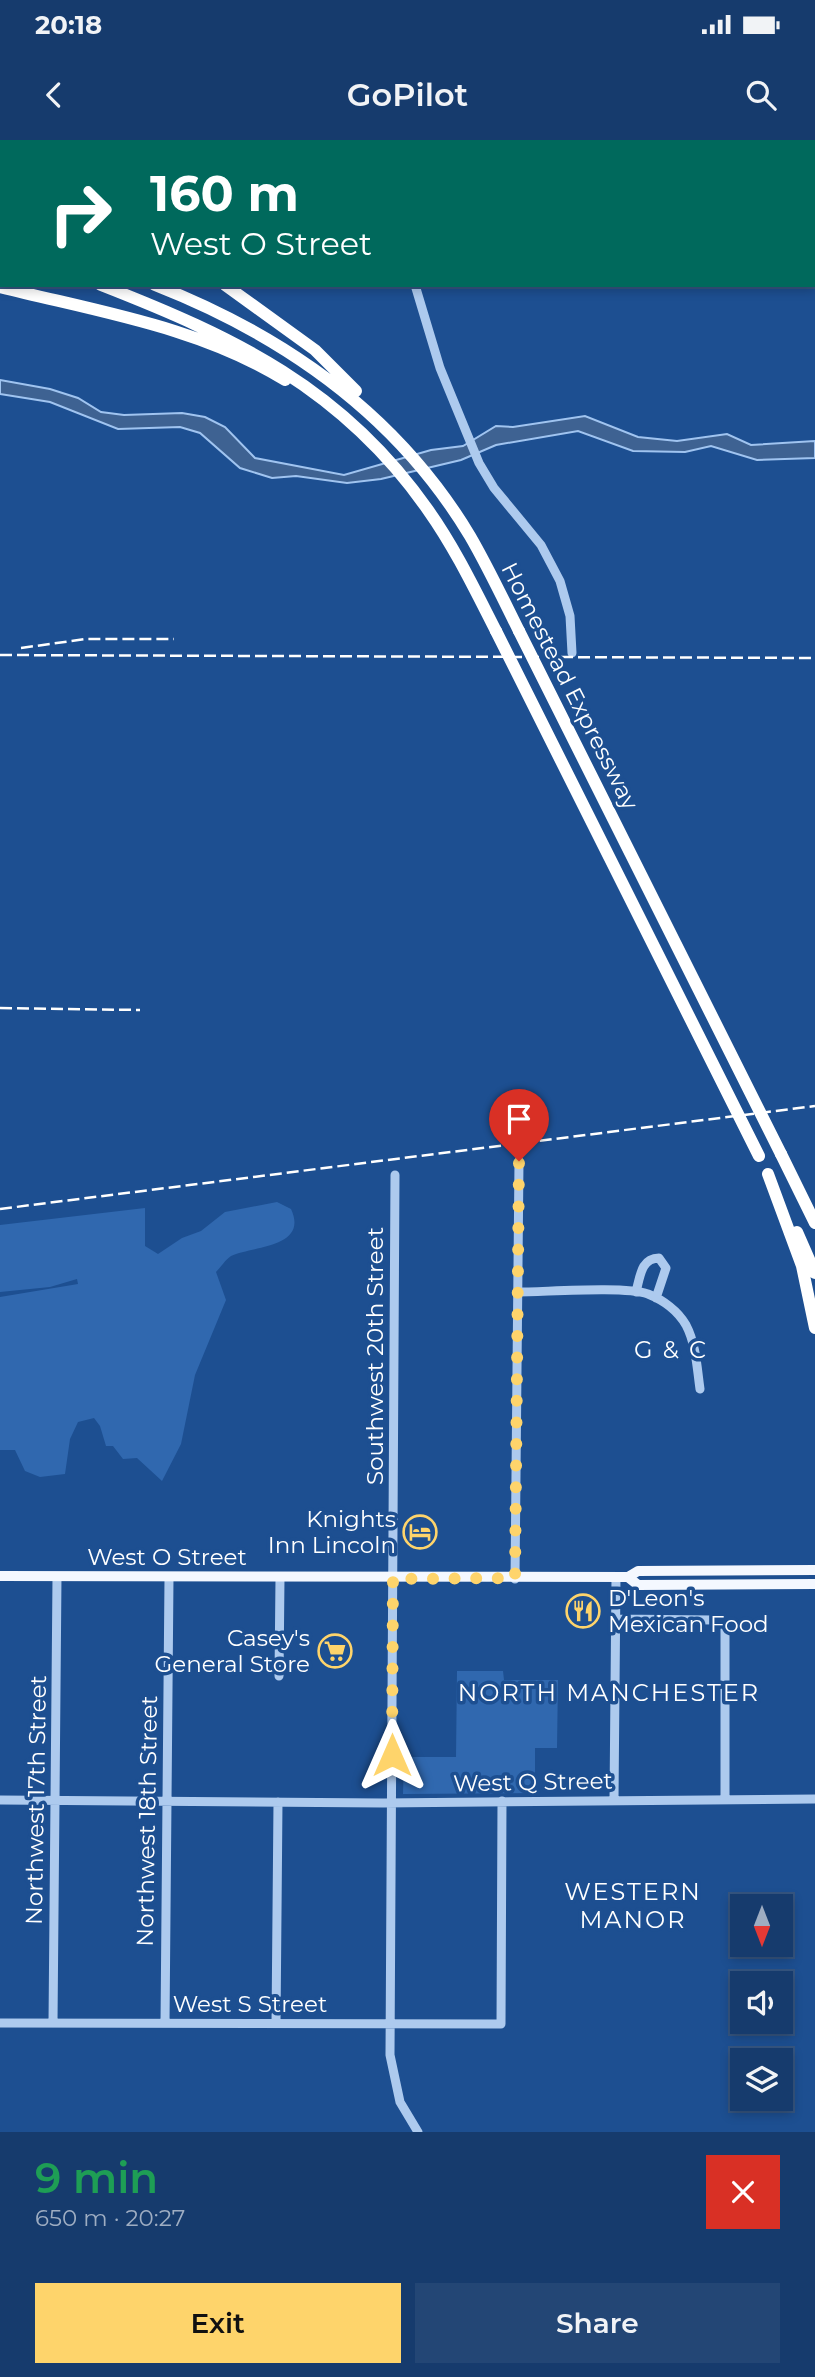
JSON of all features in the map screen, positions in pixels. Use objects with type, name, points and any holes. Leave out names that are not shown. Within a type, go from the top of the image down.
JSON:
[{"type":"highway","points":[[0,287],[168,330],[210,344],[250,361],[310,396],[330,404]]},
{"type":"highway","points":[[106,287],[240,344],[298,379],[330,404]]},
{"type":"highway","name":"Homestead Expressway","points":[[160,287],[217,311],[281,345],[323,373],[384,427],[448,503],[470,537],[520,631],[815,1223]]},
{"type":"highway","points":[[228,287],[315,350],[367,401],[384,427]]},
{"type":"highway","name":"Homestead Expressway","points":[[330,404],[394,466],[427,508],[460,561],[768,1174],[815,1273]]},
{"type":"highway","points":[[768,1174],[802,1266],[815,1328]]},
{"type":"highway","points":[[795,1181],[815,1212]]},
{"type":"main road","name":"West O Street","points":[[0,1576],[393,1579],[622,1577],[638,1571],[815,1570]]},
{"type":"main road","name":"West O Street","points":[[622,1577],[638,1585],[815,1584]]},
{"type":"street","points":[[416,287],[440,368],[479,463],[494,488],[531,530],[551,562],[566,598],[572,653]]},
{"type":"street","points":[[515,1578],[519,1161]]},
{"type":"street","name":"Southwest 20th Street","points":[[395,1175],[389,2024],[395,2087],[418,2132]]},
{"type":"street","points":[[636,1292],[645,1264],[650,1259],[659,1258],[666,1268],[656,1298]]},
{"type":"street","points":[[517,1292],[636,1292],[656,1298],[673,1310],[686,1326],[695,1353],[700,1389]]},
{"type":"street","name":"Northwest 17th Street","points":[[53,2023],[57,1577]]},
{"type":"street","points":[[614,1800],[615,1619],[622,1577]]},
{"type":"street","name":"Northwest 18th Street","points":[[165,2023],[169,1578]]},
{"type":"street","points":[[279,1676],[280,1578]]},
{"type":"street","points":[[615,1619],[722,1622],[727,1635],[725,1800]]},
{"type":"street","name":"West Q Street","points":[[0,1800],[391,1803],[815,1799]]},
{"type":"street","name":"West S Street","points":[[0,2022],[501,2024],[502,1801]]},
{"type":"street","points":[[276,2023],[278,1802]]},
{"type":"shaded area","points":[[0,380],[50,389],[78,398],[101,412],[124,415],[182,413],[205,417],[225,427],[255,458],[344,475],[431,450],[463,446],[496,426],[513,427],[585,416],[638,437],[677,441],[727,434],[751,445],[815,441],[815,458],[757,460],[711,446],[685,452],[633,451],[578,431],[496,445],[461,460],[381,479],[347,483],[296,476],[272,478],[240,468],[200,433],[180,427],[118,429],[50,402],[0,394]]},
{"type":"shaded area","points":[[277,1202],[291,1209],[294,1222],[292,1231],[276,1243],[231,1256],[216,1272],[226,1300],[195,1375],[181,1444],[162,1481],[137,1458],[123,1459],[113,1446],[106,1446],[100,1426],[94,1418],[78,1422],[70,1439],[65,1474],[40,1477],[25,1471],[15,1450],[0,1450],[0,1297],[78,1284],[77,1279],[50,1287],[0,1292],[0,1225],[145,1208],[145,1246],[158,1254],[182,1238],[201,1231],[225,1212]]},
{"type":"shaded area","points":[[457,1671],[503,1671],[504,1680],[558,1680],[557,1748],[535,1748],[535,1793],[403,1794],[404,1757],[456,1757]]},
{"type":"railway","points":[[21,648],[86,639],[174,639]]},
{"type":"railway","points":[[0,655],[815,658]]},
{"type":"railway","points":[[0,1008],[140,1010]]},
{"type":"railway","points":[[0,1209],[815,1106]]},
{"type":"place","name":"Knights Inn Lincoln","points":[[420,1532]]},
{"type":"place","name":"D'Leon's Mexican Food","points":[[583,1611]]},
{"type":"place","name":"Casey's General Store","points":[[335,1651]]},
{"type":"district","name":"G & C","points":[[671,1350]]},
{"type":"district","name":"NORTH MANCHESTER","points":[[609,1693]]},
{"type":"district","name":"WESTERN MANOR","points":[[633,1906]]},
{"type":"route","points":[[392,1755],[393,1579],[515,1578],[519,1161]]}]
